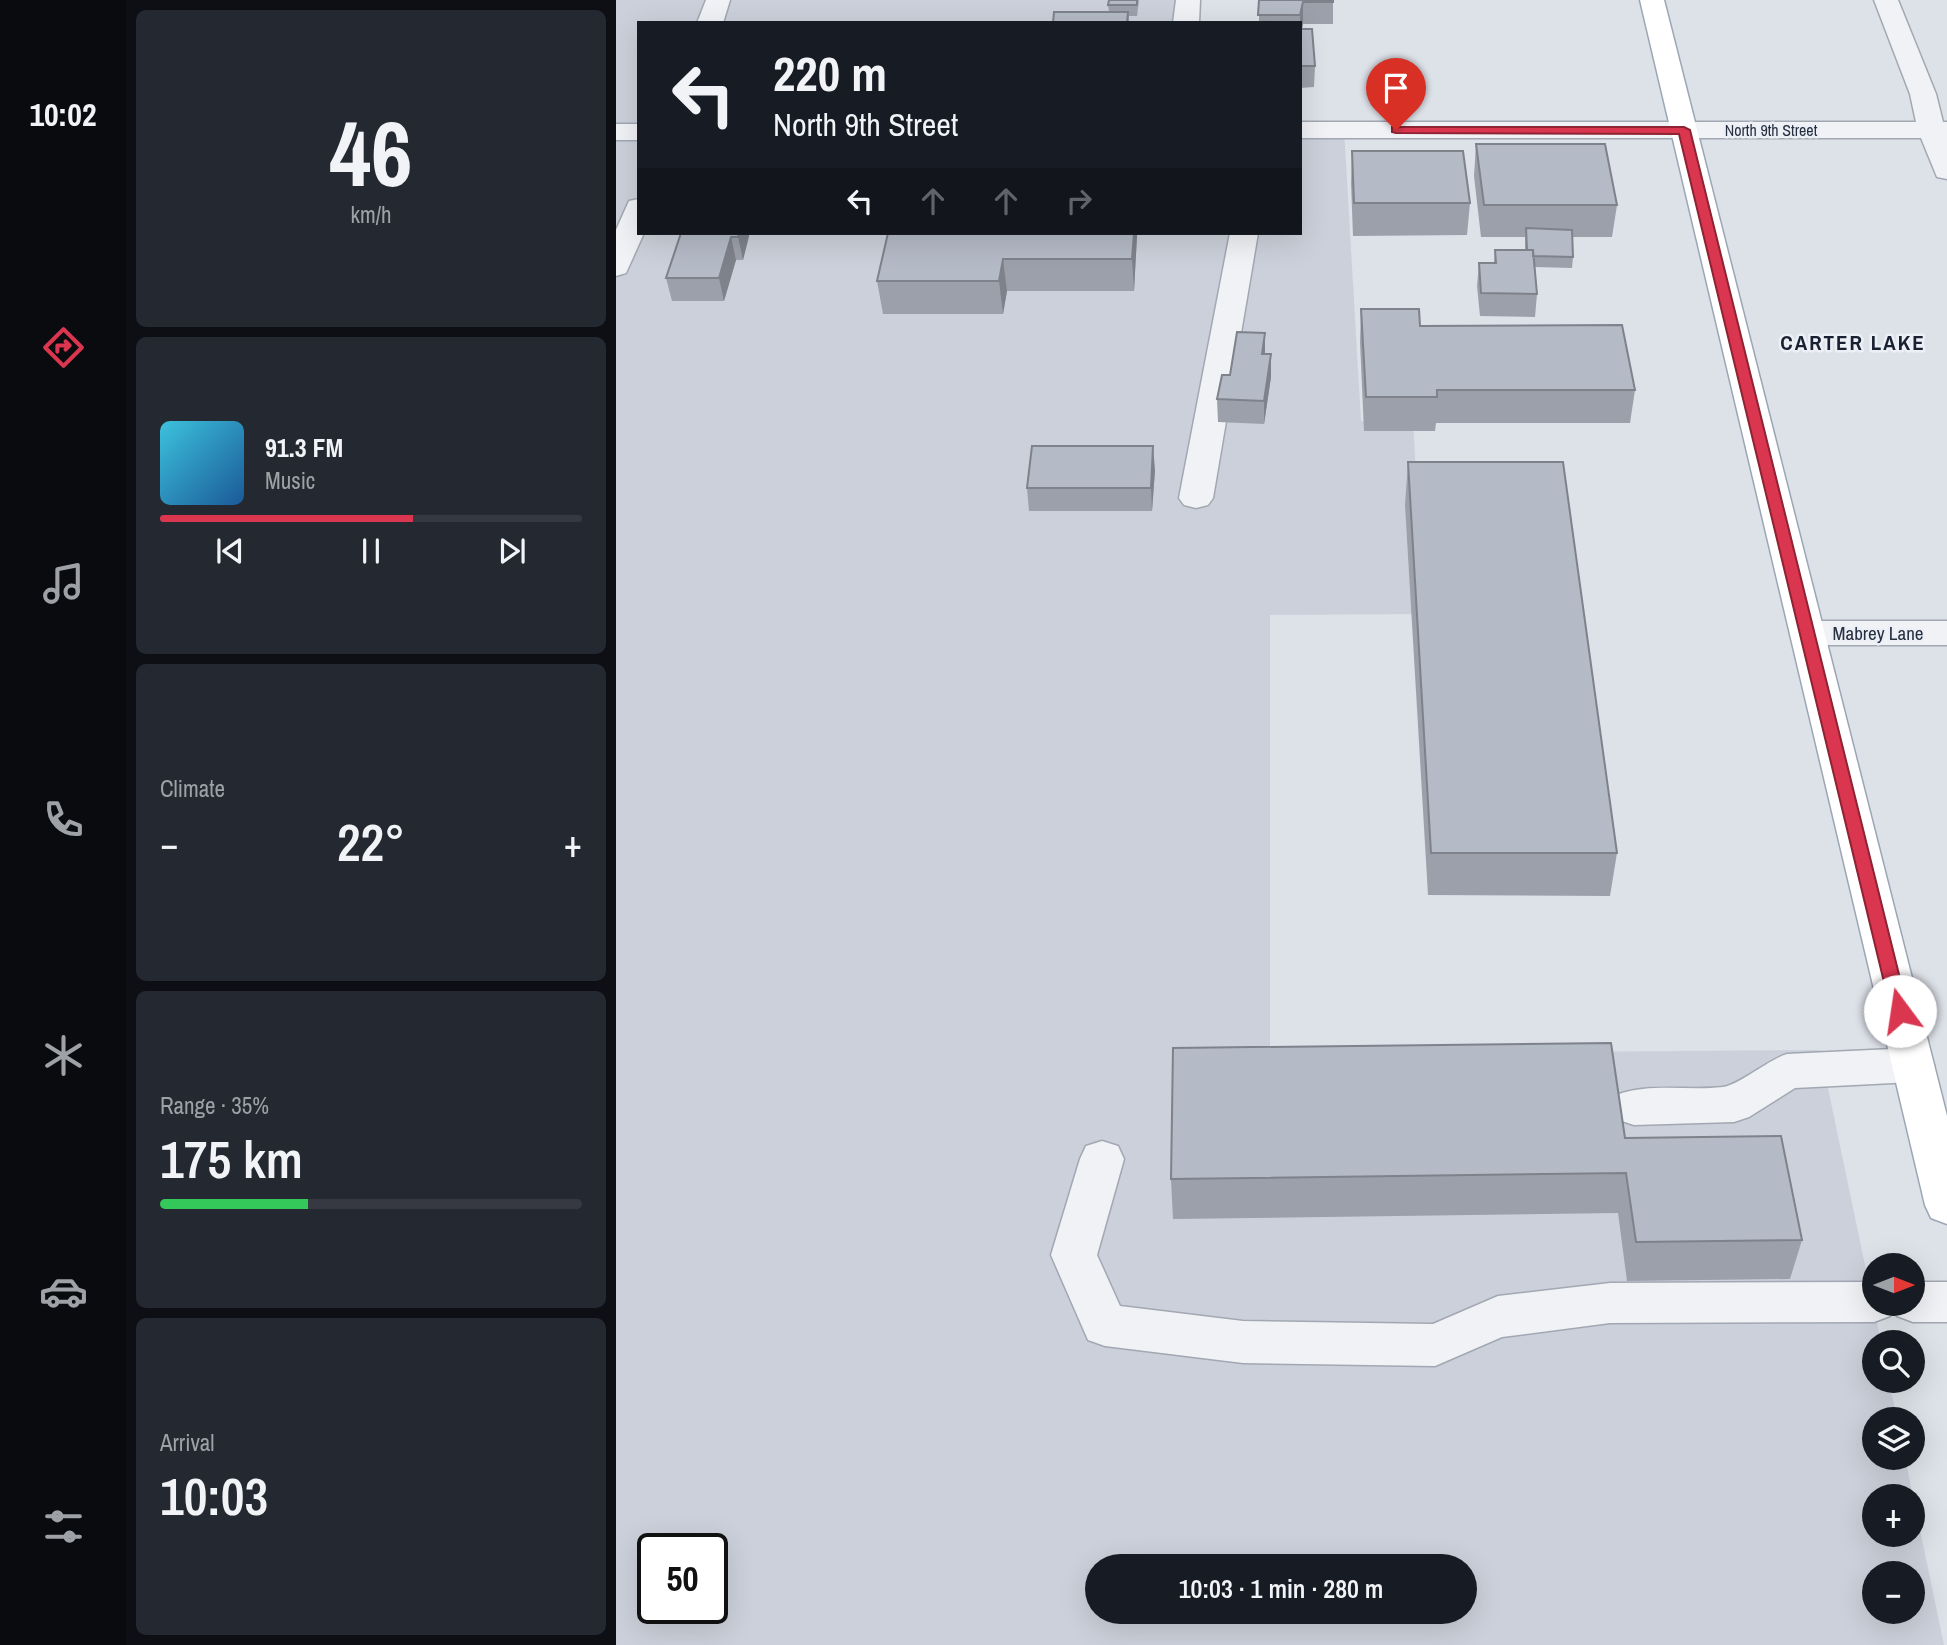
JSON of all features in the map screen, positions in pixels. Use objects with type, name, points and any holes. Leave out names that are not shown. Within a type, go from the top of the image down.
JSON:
[{"type":"main road","points":[[1652,0],[1947,1205]]},
{"type":"street","points":[[711,21],[719,0]]},
{"type":"street","points":[[1186,21],[1188,0]]},
{"type":"street","points":[[1886,0],[1939,130],[1947,171]]},
{"type":"street","name":"North 9th Street","points":[[1302,130],[1939,130]]},
{"type":"street","points":[[616,132],[637,132]]},
{"type":"street","points":[[616,267],[637,212]]},
{"type":"street","points":[[1196,498],[1244,235]]},
{"type":"street","name":"Mabrey Lane","points":[[1808,633],[1947,634]]},
{"type":"street","points":[[1634,1107],[1734,1104],[1787,1071],[1913,1065]]},
{"type":"street","points":[[1102,1159],[1074,1255],[1105,1325],[1243,1342],[1435,1345],[1498,1317],[1610,1303],[1862,1302]]},
{"type":"street","points":[[1925,1302],[1947,1302]]},
{"type":"shaded area","points":[[616,0],[1188,0],[1186,21],[637,21],[637,235],[1302,235],[1302,130],[1344,129],[1361,421],[1413,422],[1424,614],[1270,615],[1270,1054],[1820,1050],[1862,1253],[1862,1316],[1876,1316],[1878,1330],[1862,1330],[1862,1393],[1892,1393],[1894,1407],[1862,1407],[1862,1470],[1908,1470],[1910,1484],[1862,1484],[1862,1547],[1924,1547],[1944,1645],[616,1645]]},
{"type":"building","points":[[1109,0],[1137,0],[1137,5],[1108,5]]},
{"type":"building","points":[[1259,0],[1333,2],[1303,2],[1300,15],[1258,15]]},
{"type":"building","points":[[1054,12],[1128,12],[1127,21],[1053,21]]},
{"type":"building","points":[[1302,29],[1312,29],[1315,66],[1302,66]]},
{"type":"building","points":[[1476,144],[1605,144],[1617,205],[1484,205]]},
{"type":"building","points":[[1352,151],[1463,151],[1470,203],[1354,203]]},
{"type":"building","points":[[1526,228],[1572,230],[1573,257],[1533,256],[1533,250],[1527,250]]},
{"type":"building","points":[[680,235],[738,235],[731,237],[719,278],[666,278]]},
{"type":"building","points":[[888,235],[1134,235],[1132,259],[1003,259],[999,281],[877,281]]},
{"type":"building","points":[[1495,250],[1533,250],[1537,294],[1481,293],[1479,263],[1496,263]]},
{"type":"building","points":[[1361,309],[1419,309],[1420,326],[1622,325],[1635,390],[1437,390],[1437,397],[1366,397]]},
{"type":"building","points":[[1237,332],[1265,333],[1262,354],[1271,354],[1264,401],[1217,399],[1222,375],[1230,375]]},
{"type":"building","points":[[1032,446],[1153,446],[1151,488],[1027,488]]},
{"type":"building","points":[[1408,462],[1563,462],[1617,853],[1431,853]]},
{"type":"building","points":[[1611,1043],[1625,1138],[1781,1136],[1802,1240],[1636,1242],[1626,1173],[1171,1179],[1173,1048]]},
{"type":"district","name":"CARTER LAKE","points":[[1853,342]]},
{"type":"route","points":[[1396,130],[1684,130],[1900,1011]]}]
